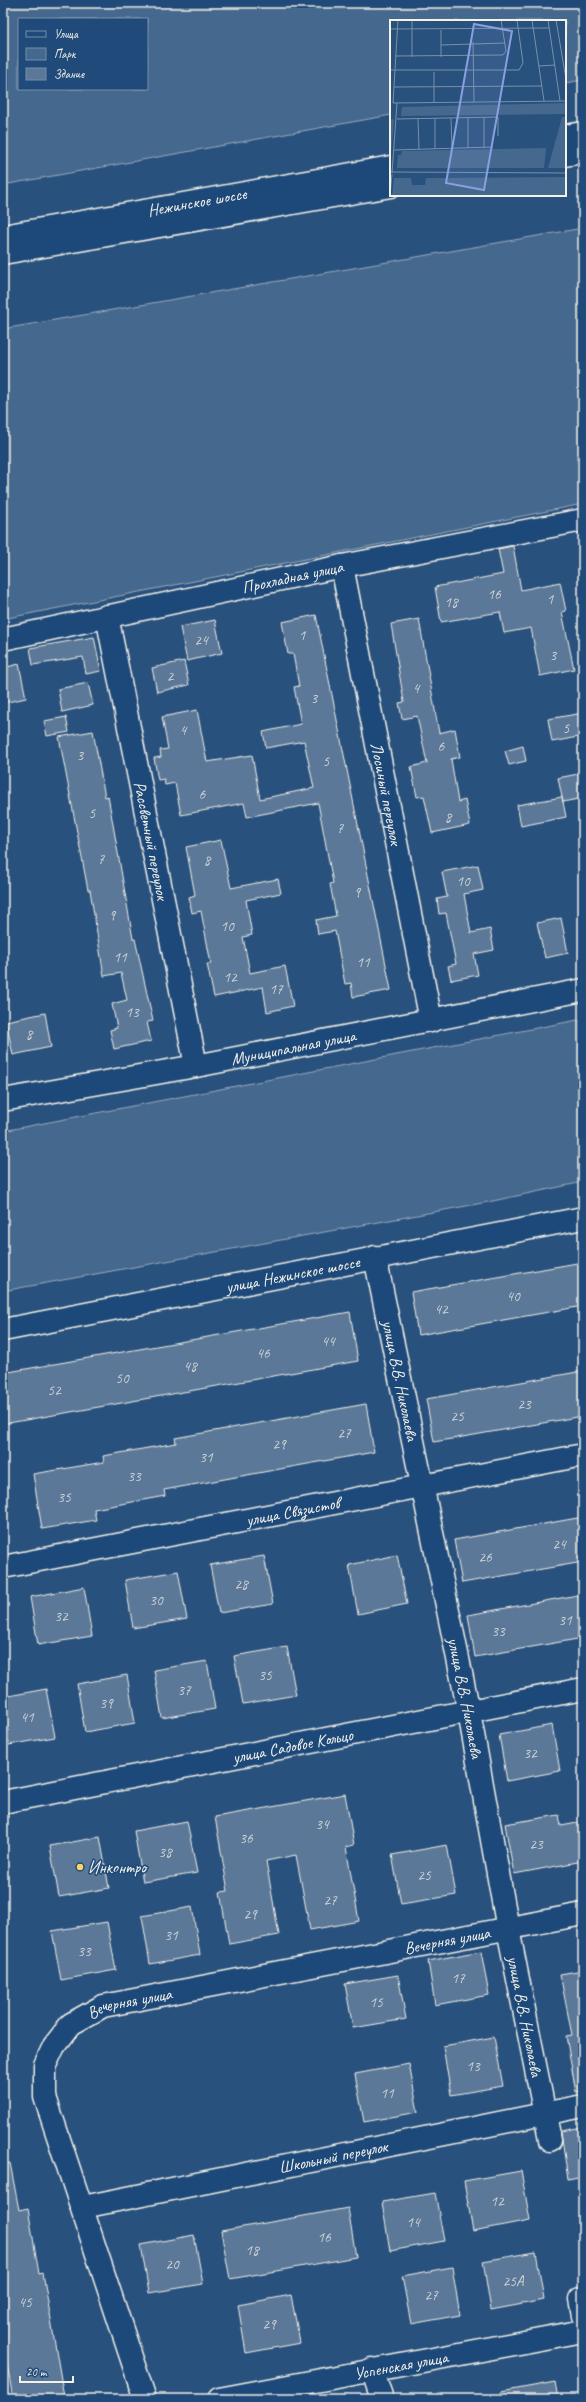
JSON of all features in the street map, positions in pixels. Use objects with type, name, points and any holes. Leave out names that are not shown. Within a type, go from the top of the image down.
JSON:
[{"type":"street","points":[[566,136],[583,133]]},
{"type":"street","points":[[566,155],[583,152]]},
{"type":"street","name":"Нежинское шоссе","points":[[3,236],[390,167]]},
{"type":"street","name":"Нежинское шоссе","points":[[3,253],[390,186]]},
{"type":"street","name":"Прохладная улица","points":[[3,639],[342,566],[583,521]]},
{"type":"street","name":"Лосиный переулок","points":[[342,566],[431,1021]]},
{"type":"street","name":"Рассветный переулок","points":[[107,616],[196,1066]]},
{"type":"street","name":"Муниципальная улица","points":[[3,1100],[196,1066],[583,990]]},
{"type":"street","name":"улица Нежинское шоссе","points":[[3,1330],[376,1256],[583,1218]]},
{"type":"street","name":"улица В.В. Николаева","points":[[376,1256],[421,1486],[469,1712],[508,1929],[550,2140]]},
{"type":"street","name":"улица Связистов","points":[[3,1567],[583,1455]]},
{"type":"street","name":"улица Садовое Кольцо","points":[[3,1802],[583,1690]]},
{"type":"street","name":"Вечерняя улица","points":[[145,2399],[46,2097],[45,2064],[54,2046],[71,2024],[103,2006],[583,1914]]},
{"type":"street","name":"Школьный переулок","points":[[82,2207],[583,2106]]},
{"type":"street","name":"Успенская улица","points":[[219,2399],[372,2369],[583,2331]]},
{"type":"street","points":[[372,2369],[382,2399]]},
{"type":"green space","points":[[3,3],[583,3],[583,80],[566,83],[566,20],[390,20],[390,115],[3,185]]},
{"type":"green space","points":[[583,228],[583,504],[3,619],[3,329]]},
{"type":"green space","points":[[583,1019],[583,1182],[488,1202],[3,1291],[3,1131]]},
{"type":"building","points":[[513,546],[521,590],[560,582],[566,611],[562,612],[574,669],[540,676],[531,628],[504,633],[500,612],[441,622],[435,587],[503,574],[498,549]]},
{"type":"building","points":[[316,615],[391,990],[353,997],[351,983],[345,984],[335,931],[318,934],[316,920],[336,916],[330,884],[333,883],[318,803],[247,817],[244,803],[181,815],[175,783],[165,785],[164,779],[158,780],[154,758],[161,757],[160,750],[168,749],[162,717],[197,710],[207,762],[252,755],[260,799],[314,788],[304,741],[266,748],[263,732],[301,724],[294,687],[299,686],[293,654],[288,654],[282,622]]},
{"type":"building","points":[[419,619],[439,733],[455,729],[460,757],[451,759],[458,802],[465,800],[470,825],[432,833],[424,796],[417,797],[411,767],[427,763],[417,716],[402,719],[399,703],[404,702],[391,624]]},
{"type":"building","points":[[215,620],[222,653],[187,661],[180,627]]},
{"type":"building","points":[[94,637],[101,671],[86,674],[83,657],[33,665],[30,648]]},
{"type":"building","points":[[184,661],[189,685],[157,692],[152,668]]},
{"type":"building","points":[[19,664],[26,698],[3,703],[3,668]]},
{"type":"building","points":[[88,683],[93,705],[62,712],[58,689]]},
{"type":"building","points":[[583,713],[583,736],[552,742],[548,719]]},
{"type":"building","points":[[66,717],[69,732],[47,736],[44,721]]},
{"type":"building","points":[[93,731],[105,797],[108,796],[133,939],[135,939],[153,1021],[147,1022],[151,1041],[114,1049],[110,1030],[117,1028],[112,1004],[127,1000],[121,973],[104,976],[90,890],[88,890],[59,737]]},
{"type":"building","points":[[523,746],[526,761],[509,765],[505,751]]},
{"type":"building","points":[[583,773],[583,798],[563,802],[558,778]]},
{"type":"building","points":[[562,797],[566,817],[521,826],[517,805]]},
{"type":"building","points":[[221,840],[231,888],[278,879],[281,893],[246,900],[252,935],[243,937],[250,973],[285,966],[293,1006],[267,1012],[263,987],[214,997],[207,964],[211,964],[201,911],[192,913],[189,897],[195,895],[186,847]]},
{"type":"building","points":[[478,865],[483,890],[464,894],[471,933],[490,929],[494,950],[474,954],[478,975],[451,980],[448,966],[456,964],[446,913],[439,914],[437,899],[447,897],[442,872]]},
{"type":"building","points":[[561,918],[568,953],[545,958],[537,923]]},
{"type":"building","points":[[45,1013],[51,1047],[13,1055],[6,1021]]},
{"type":"building","points":[[583,1262],[583,1306],[418,1335],[411,1292]]},
{"type":"building","points":[[350,1312],[358,1361],[3,1424],[3,1373]]},
{"type":"building","points":[[583,1371],[583,1416],[434,1442],[426,1399]]},
{"type":"building","points":[[366,1404],[374,1452],[164,1490],[165,1496],[94,1509],[96,1520],[42,1529],[33,1474],[104,1462],[103,1456],[176,1443],[175,1438]]},
{"type":"building","points":[[583,1517],[583,1562],[462,1583],[454,1540]]},
{"type":"building","points":[[397,1555],[407,1604],[358,1614],[349,1565]]},
{"type":"building","points":[[264,1556],[273,1604],[219,1613],[210,1565]]},
{"type":"building","points":[[178,1571],[187,1619],[133,1628],[125,1580]]},
{"type":"building","points":[[84,1587],[92,1636],[38,1645],[30,1597]]},
{"type":"building","points":[[583,1594],[583,1638],[475,1657],[468,1615]]},
{"type":"building","points":[[287,1647],[296,1695],[243,1704],[234,1656]]},
{"type":"building","points":[[207,1661],[215,1709],[162,1718],[154,1670]]},
{"type":"building","points":[[127,1675],[135,1723],[85,1732],[77,1684]]},
{"type":"building","points":[[46,1689],[55,1737],[3,1746],[3,1697]]},
{"type":"building","points":[[552,1725],[560,1771],[507,1781],[499,1735]]},
{"type":"building","points":[[345,1794],[354,1845],[346,1847],[359,1921],[310,1930],[296,1855],[266,1861],[279,1935],[229,1944],[220,1892],[228,1891],[215,1817]]},
{"type":"building","points":[[559,1815],[561,1826],[583,1822],[583,1861],[514,1874],[505,1824]]},
{"type":"building","points":[[187,1821],[197,1873],[143,1882],[134,1831]]},
{"type":"building","name":"Инконтро","points":[[100,1837],[109,1888],[59,1897],[50,1846]]},
{"type":"building","points":[[447,1845],[456,1895],[401,1904],[392,1855]]},
{"type":"building","points":[[192,1907],[200,1955],[150,1964],[142,1916]]},
{"type":"building","points":[[107,1922],[116,1970],[61,1980],[52,1931]]},
{"type":"building","points":[[481,1951],[489,1995],[435,2005],[428,1961]]},
{"type":"building","points":[[583,1970],[583,2091],[576,2092],[566,2036],[572,2035],[560,1974]]},
{"type":"building","points":[[398,1975],[406,2019],[353,2028],[345,1984]]},
{"type":"building","points":[[494,2037],[503,2086],[451,2095],[443,2046]]},
{"type":"building","points":[[409,2064],[418,2112],[364,2122],[355,2074]]},
{"type":"building","points":[[583,2127],[583,2177],[568,2180],[561,2131]]},
{"type":"building","points":[[10,2163],[19,2210],[28,2208],[39,2274],[43,2273],[64,2397],[13,2399],[3,2340],[3,2164]]},
{"type":"building","points":[[521,2171],[530,2220],[473,2231],[464,2181]]},
{"type":"building","points":[[435,2193],[444,2241],[390,2251],[382,2202]]},
{"type":"building","points":[[348,2208],[356,2257],[230,2279],[221,2231]]},
{"type":"building","points":[[194,2235],[203,2284],[149,2293],[141,2245]]},
{"type":"building","points":[[536,2252],[544,2300],[491,2310],[483,2261]]},
{"type":"building","points":[[452,2267],[460,2315],[411,2324],[402,2276]]},
{"type":"building","points":[[291,2295],[300,2343],[246,2353],[238,2305]]},
{"type":"building","points":[[555,2382],[558,2399],[502,2399],[501,2392]]},
{"type":"place","name":"Инконтро","points":[[80,1867]]}]
